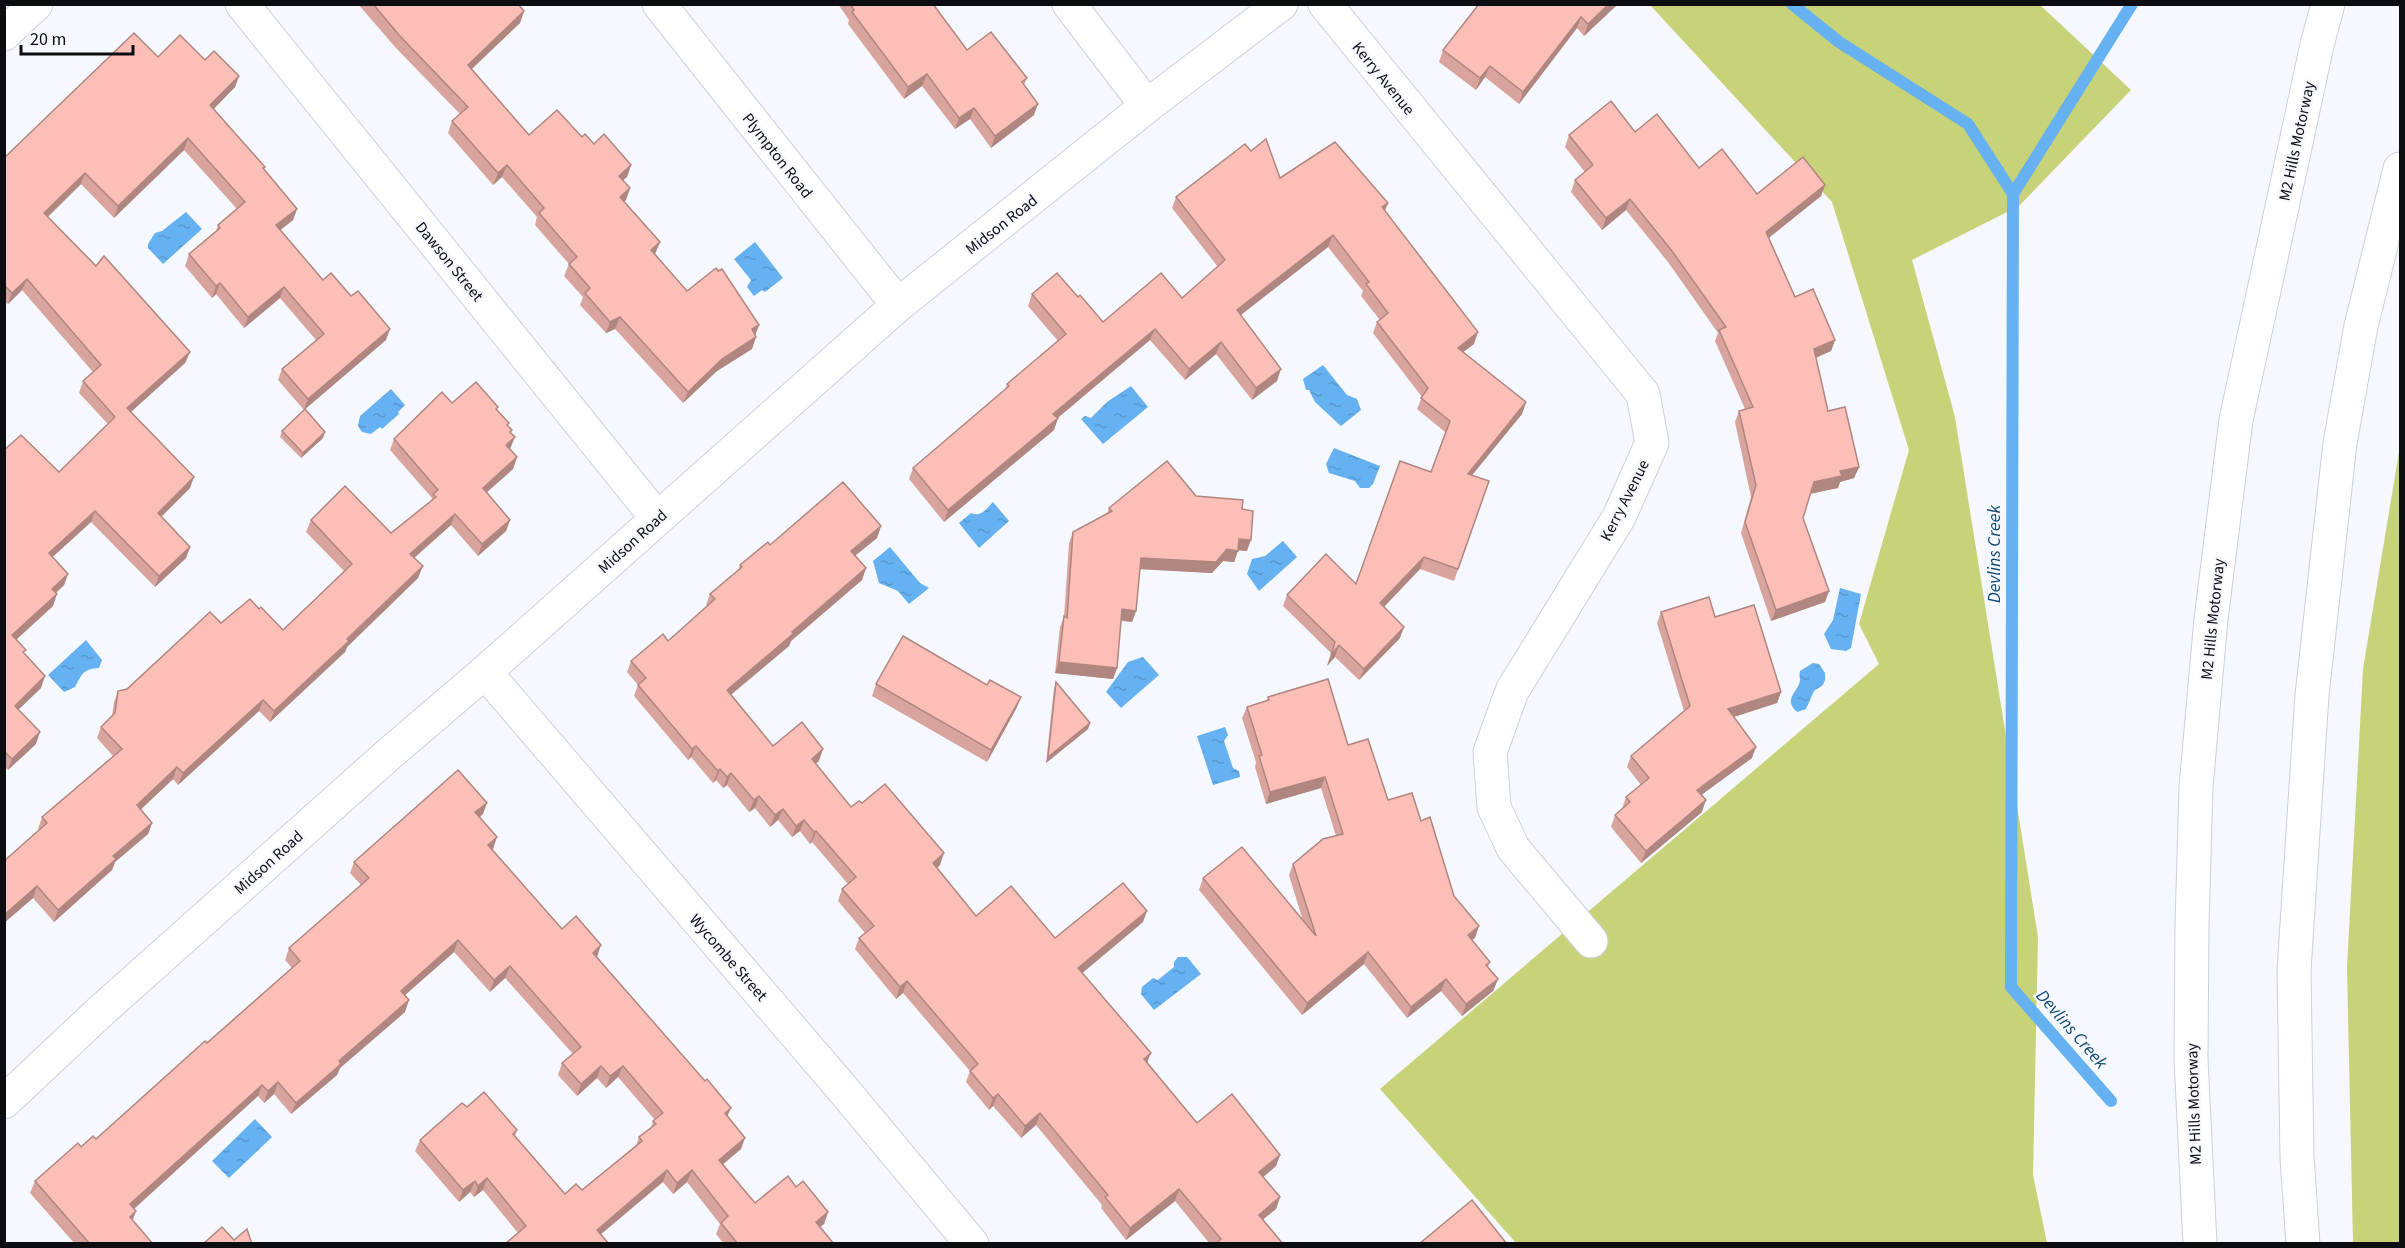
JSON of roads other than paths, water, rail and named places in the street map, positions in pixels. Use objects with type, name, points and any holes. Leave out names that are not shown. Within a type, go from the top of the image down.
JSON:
[{"type":"main road","points":[[4,34],[36,4]]},
{"type":"main road","name":"Dawson Street","points":[[242,4],[657,518]]},
{"type":"main road","name":"Plympton Road","points":[[659,4],[898,305]]},
{"type":"main road","points":[[1069,4],[1147,106]]},
{"type":"main road","name":"Midson Road","points":[[4,1102],[102,1010],[389,754],[485,672],[898,305],[1147,106],[1281,4]]},
{"type":"main road","name":"Kerry Avenue","points":[[1325,4],[1643,394],[1652,443],[1619,517],[1512,691],[1490,752],[1494,807],[1513,848],[1591,941]]},
{"type":"main road","name":"M2 Hills Motorway","points":[[2200,1244],[2191,1059],[2192,926],[2196,787],[2211,619],[2236,420],[2317,45],[2328,4]]},
{"type":"main road","points":[[2303,1244],[2297,1157],[2294,970],[2312,695],[2340,443],[2361,326],[2400,169]]},
{"type":"main road","name":"Wycombe Street","points":[[485,672],[834,1078],[972,1244]]},
{"type":"water","points":[[186,212],[202,229],[163,264],[148,248],[148,244],[155,233],[162,231]]},
{"type":"water","points":[[755,242],[783,278],[765,292],[762,290],[754,296],[747,287],[751,280],[734,259]]},
{"type":"water","points":[[1323,365],[1347,395],[1357,399],[1361,410],[1341,426],[1315,402],[1309,390],[1306,390],[1303,379]]},
{"type":"water","points":[[1131,386],[1148,407],[1103,444],[1081,419],[1085,416],[1091,418],[1107,402]]},
{"type":"water","points":[[391,389],[405,405],[398,412],[399,414],[382,429],[380,427],[371,434],[362,432],[358,426],[360,416]]},
{"type":"water","points":[[1334,448],[1380,466],[1369,488],[1360,488],[1355,481],[1329,473],[1326,464]]},
{"type":"water","points":[[993,502],[1009,521],[979,548],[959,523],[971,513],[984,512]]},
{"type":"water","points":[[1283,541],[1297,557],[1259,591],[1247,574],[1252,559],[1265,556]]},
{"type":"water","points":[[890,547],[920,583],[929,588],[909,604],[898,591],[879,583],[873,561]]},
{"type":"water","points":[[1840,588],[1861,594],[1851,648],[1846,651],[1831,649],[1824,634],[1833,620]]},
{"type":"water","points":[[86,640],[102,660],[99,668],[86,671],[75,687],[64,692],[48,675]]},
{"type":"water","points":[[1143,657],[1159,675],[1121,708],[1106,692],[1128,662]]},
{"type":"water","points":[[1813,663],[1819,664],[1825,673],[1825,680],[1823,685],[1814,691],[1806,709],[1797,712],[1791,700],[1800,681],[1800,671]]},
{"type":"water","points":[[1225,727],[1228,735],[1224,741],[1233,768],[1239,771],[1240,777],[1213,785],[1197,736]]},
{"type":"water","points":[[1178,957],[1187,957],[1201,974],[1154,1010],[1141,994],[1142,987],[1153,978],[1158,980],[1174,967],[1174,962]]},
{"type":"water","points":[[255,1119],[272,1137],[229,1178],[212,1161]]},
{"type":"waterway","points":[[1792,4],[1839,42],[1968,124],[2013,194]]},
{"type":"waterway","name":"Devlins Creek","points":[[2111,1101],[2011,987],[2013,194],[2132,4]]}]
